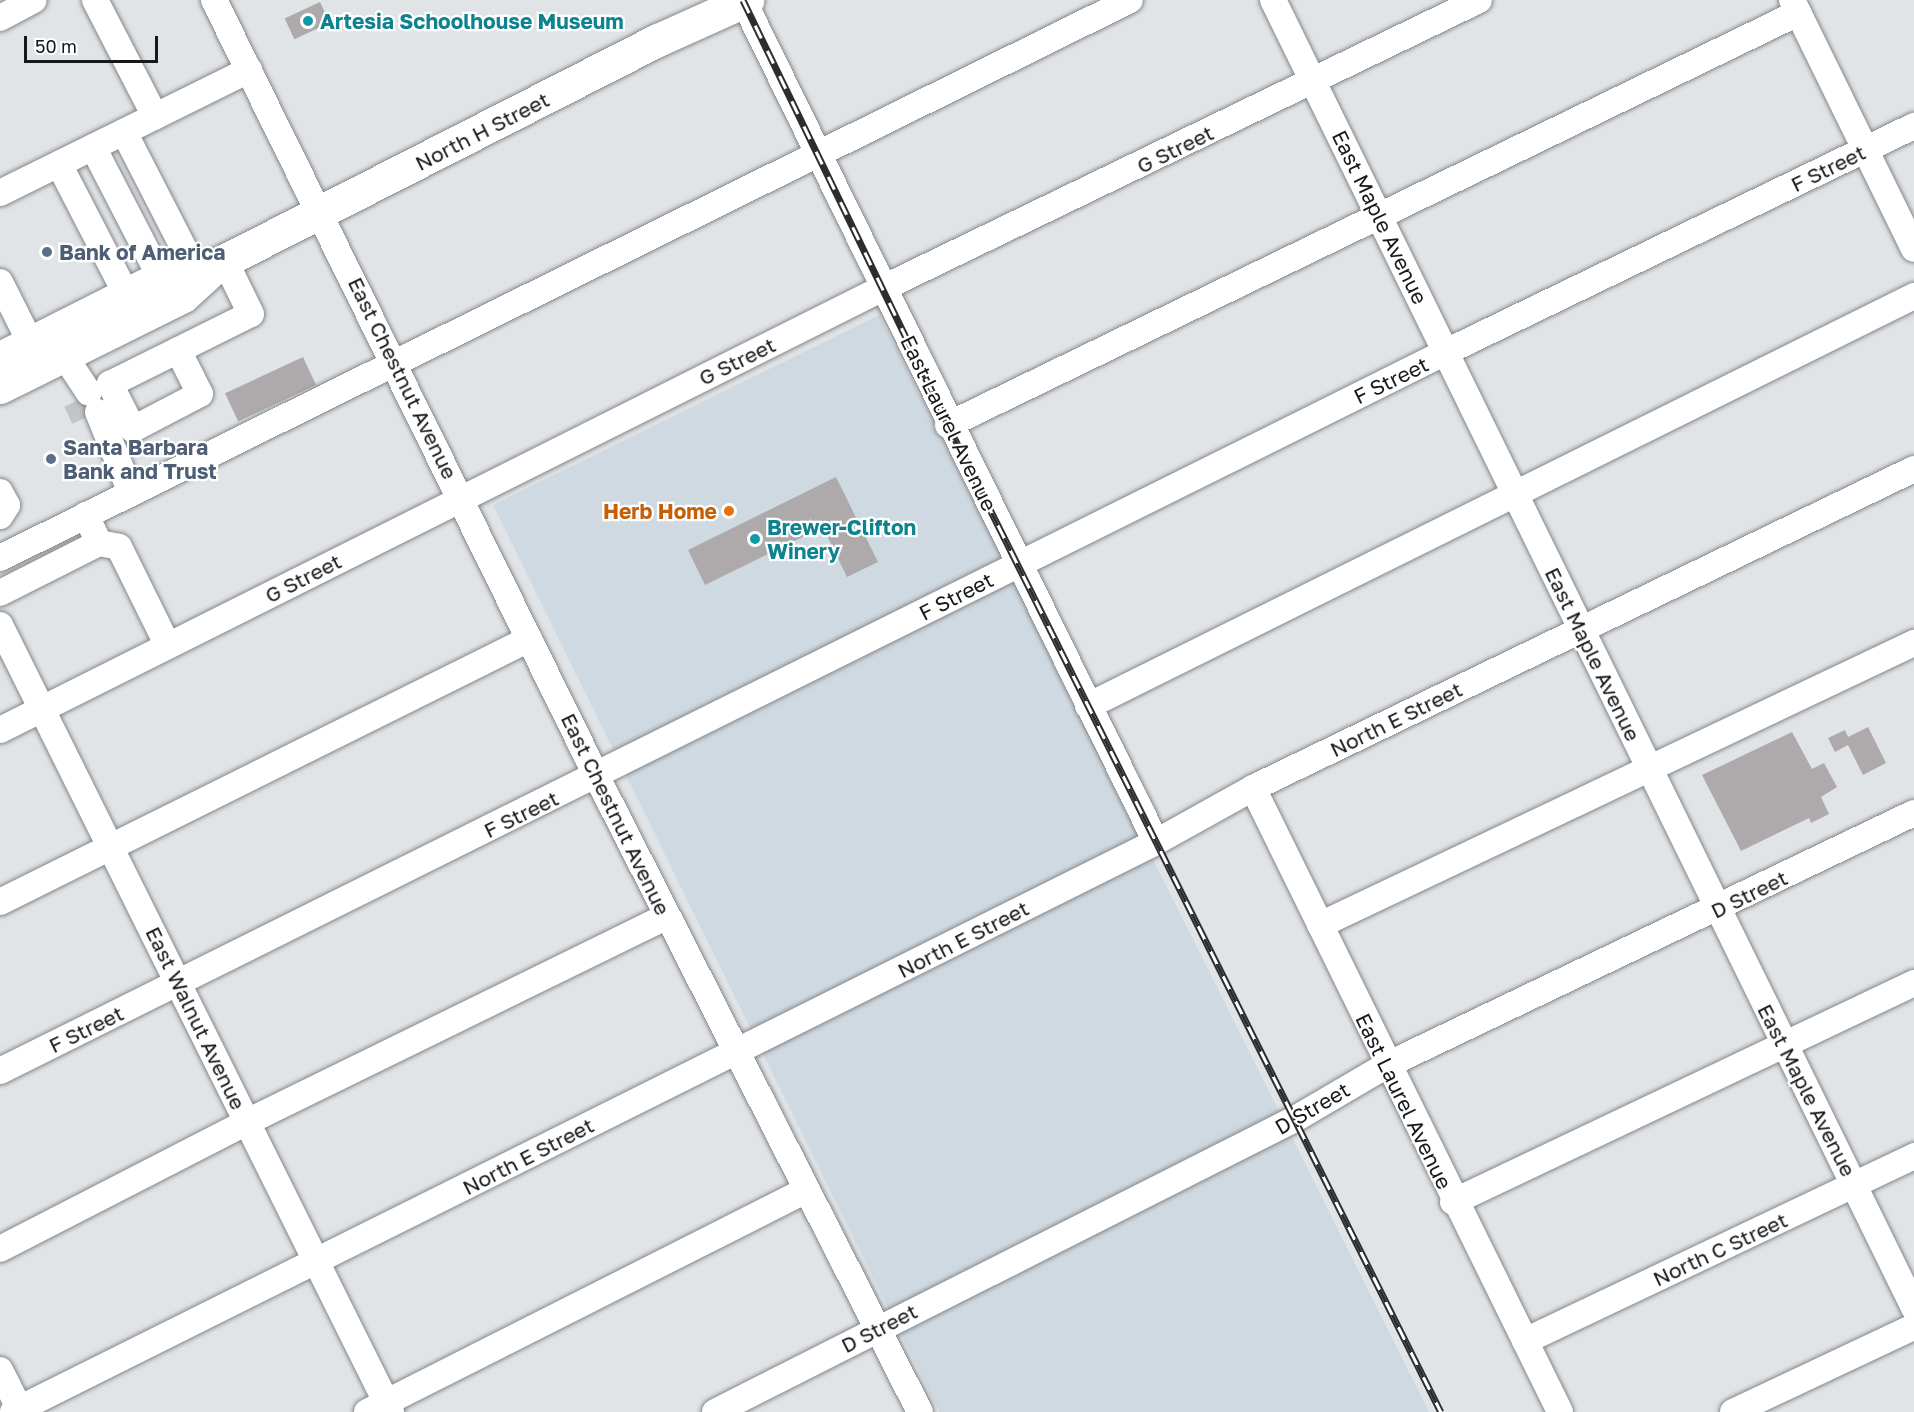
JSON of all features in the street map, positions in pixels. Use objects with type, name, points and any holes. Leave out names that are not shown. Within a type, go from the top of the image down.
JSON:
[{"type":"highway","name":"North H Street","points":[[0,358],[160,277],[213,264],[322,212],[658,40],[745,1]]},
{"type":"highway","name":"North H Street","points":[[0,387],[81,393],[183,296],[213,264]]},
{"type":"street","points":[[0,18],[34,0]]},
{"type":"street","points":[[95,0],[155,116]]},
{"type":"street","name":"East Chestnut Avenue","points":[[214,0],[322,212],[666,917],[920,1412]]},
{"type":"street","points":[[0,558],[86,515],[126,482],[396,363],[1130,0]]},
{"type":"street","name":"East Maple Avenue","points":[[1273,0],[1514,496],[1650,769],[1716,910],[1855,1185],[1914,1308]]},
{"type":"street","name":"G Street","points":[[0,730],[881,289],[1314,82],[1479,0]]},
{"type":"street","name":"East Laurel Avenue","points":[[745,1],[820,155],[881,289],[1156,842]]},
{"type":"street","points":[[949,424],[1379,217],[1795,6],[1914,249]]},
{"type":"street","points":[[0,193],[249,70]]},
{"type":"street","name":"F Street","points":[[0,1071],[597,777],[1446,352],[1914,126]]},
{"type":"street","points":[[124,132],[213,264],[251,314],[178,350],[110,384],[133,429],[201,394],[178,350]]},
{"type":"street","points":[[93,147],[160,277]]},
{"type":"street","points":[[59,164],[126,294]]},
{"type":"street","points":[[0,282],[30,342]]},
{"type":"street","points":[[1088,706],[1914,296]]},
{"type":"street","points":[[81,393],[119,456],[126,482]]},
{"type":"street","name":"North E Street","points":[[18,1411],[1156,842],[1253,788],[1914,469]]},
{"type":"street","points":[[0,492],[7,505],[0,516]]},
{"type":"street","points":[[86,515],[99,543]]},
{"type":"street","points":[[0,593],[99,543],[119,546],[168,646]]},
{"type":"street","name":"East Walnut Avenue","points":[[0,625],[180,983],[315,1263],[381,1409]]},
{"type":"street","points":[[0,902],[529,639]]},
{"type":"street","points":[[1320,925],[1914,643]]},
{"type":"street","name":"East Laurel Avenue","points":[[1253,788],[1453,1202],[1560,1412]]},
{"type":"street","name":"D Street","points":[[715,1412],[1295,1119],[1387,1065],[1716,910],[1914,813]]},
{"type":"street","points":[[0,1249],[247,1122],[666,917]]},
{"type":"street","points":[[1453,1202],[1914,983]]},
{"type":"street","name":"North C Street","points":[[1525,1341],[1914,1156]]},
{"type":"street","points":[[381,1409],[806,1190]]},
{"type":"street","points":[[1733,1412],[1914,1327]]},
{"type":"street","points":[[0,1370],[18,1411]]},
{"type":"shaded area","points":[[879,315],[1429,1412],[939,1412],[493,505]]},
{"type":"building","name":"Artesia Schoolhouse Museum","points":[[320,2],[330,23],[294,39],[285,18]]},
{"type":"building","points":[[303,357],[316,385],[238,421],[225,393]]},
{"type":"building","name":"Brewer-Clifton Winery","points":[[836,477],[878,562],[847,577],[823,527],[705,585],[688,550]]},
{"type":"building","points":[[1868,727],[1886,763],[1863,775],[1848,745],[1835,752],[1828,738],[1845,730],[1848,737]]},
{"type":"building","points":[[1792,732],[1812,769],[1824,763],[1837,787],[1821,797],[1829,814],[1811,823],[1809,818],[1741,851],[1702,775]]},
{"type":"tunnel","points":[[76,401],[84,418]]},
{"type":"railway","points":[[743,0],[948,425],[1441,1412]]},
{"type":"place","name":"Artesia Schoolhouse Museum","points":[[308,21]]},
{"type":"place","name":"Bank of America","points":[[47,252]]},
{"type":"place","name":"Santa Barbara Bank and Trust","points":[[51,459]]},
{"type":"place","name":"Herb Home","points":[[729,511]]},
{"type":"place","name":"Brewer-Clifton Winery","points":[[755,539]]}]
